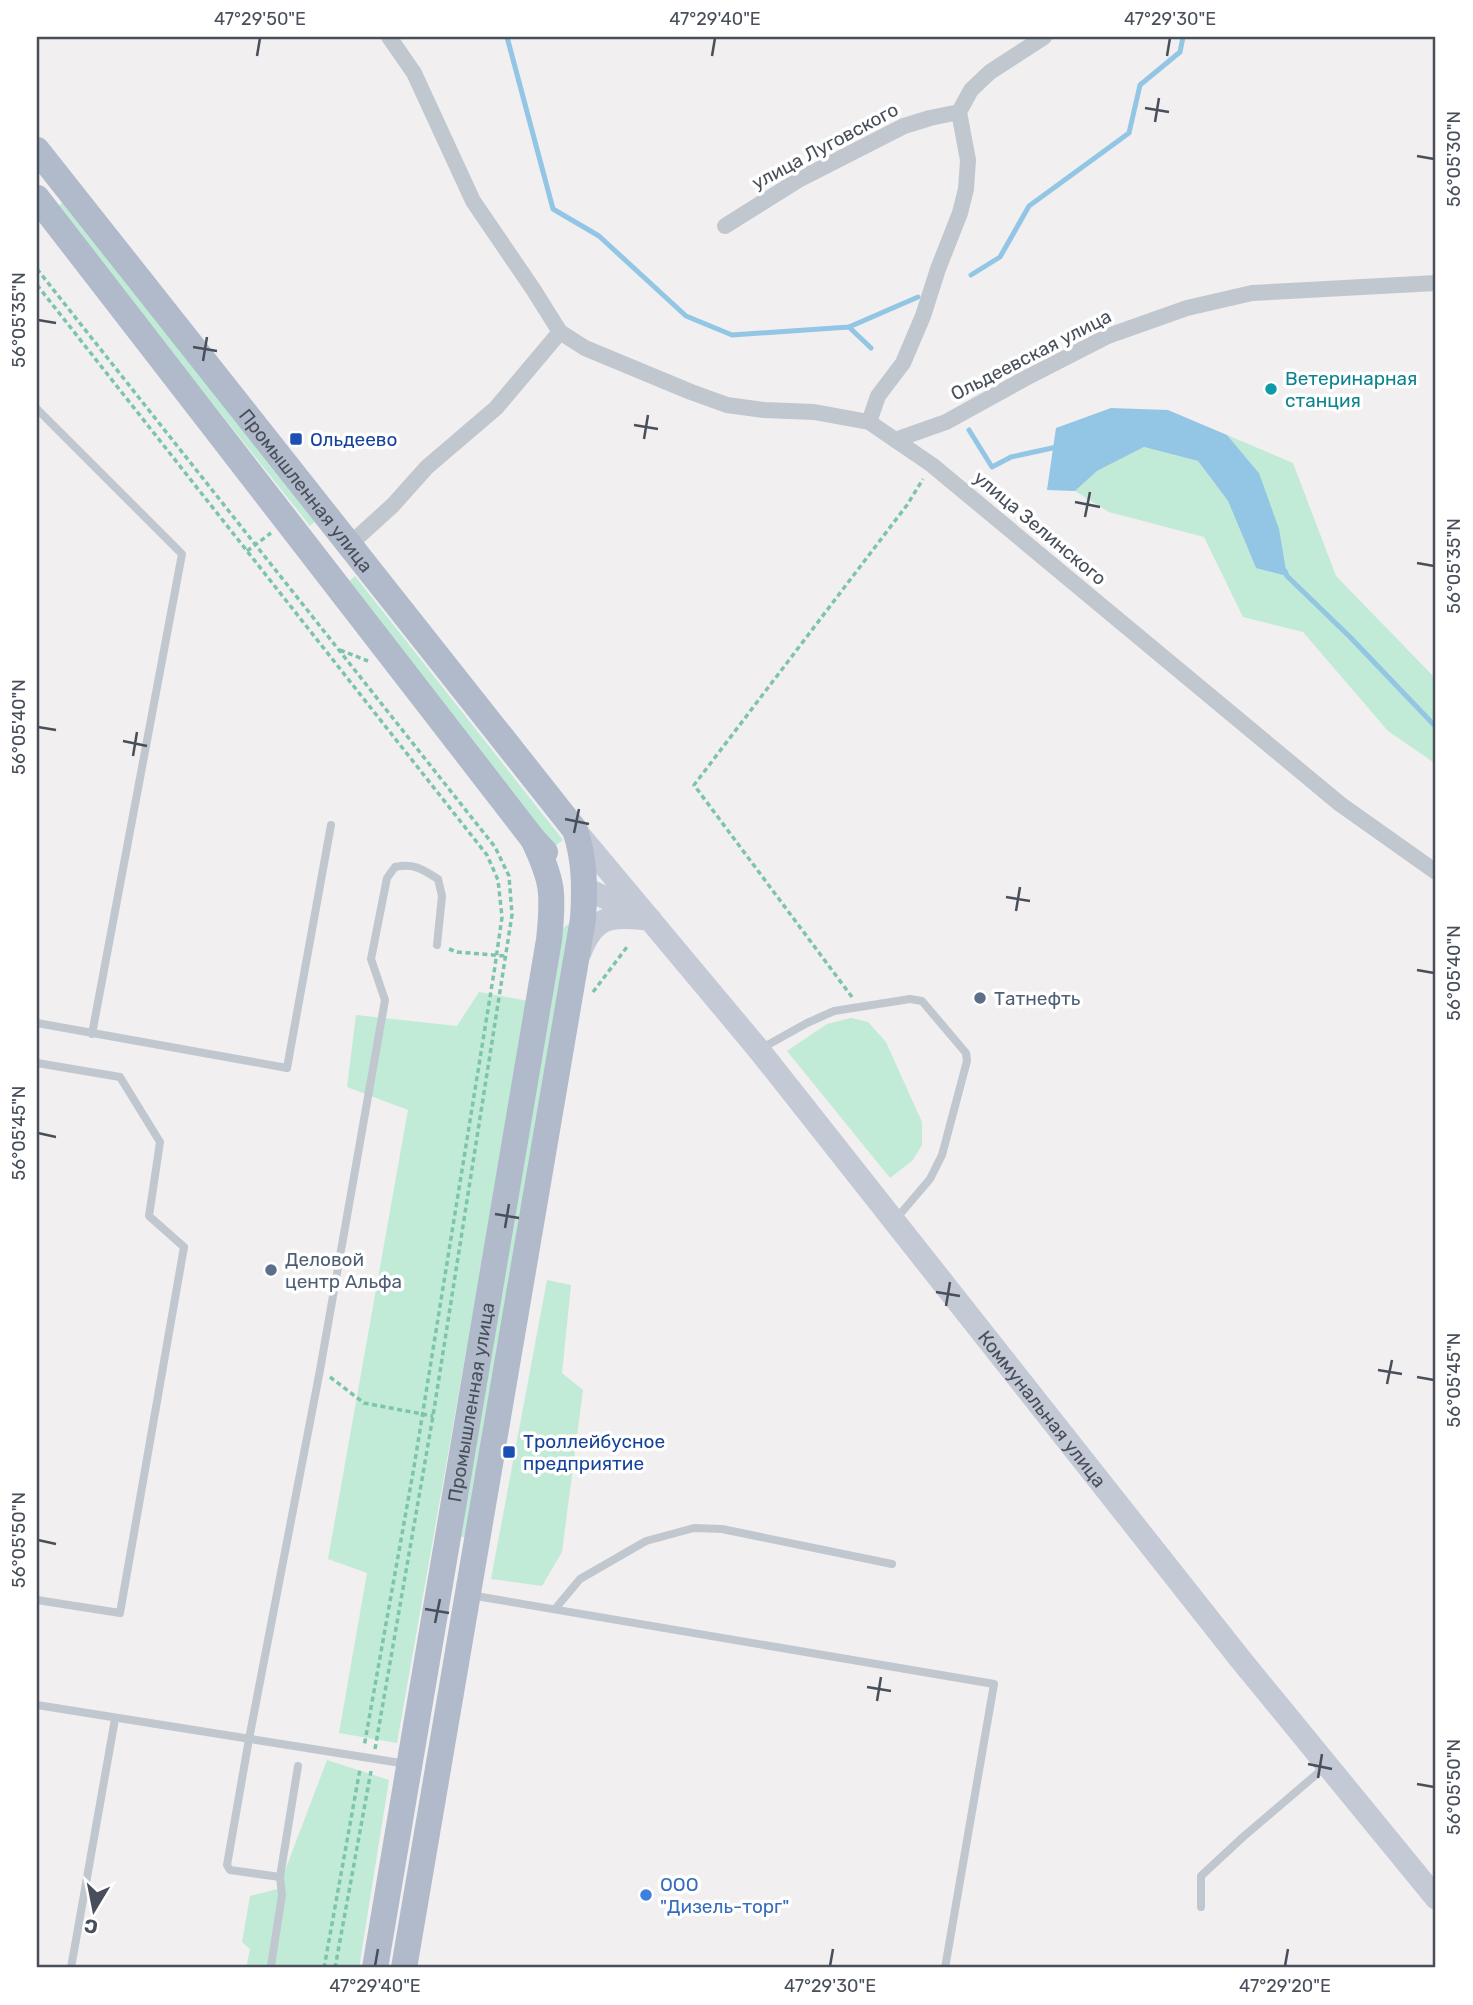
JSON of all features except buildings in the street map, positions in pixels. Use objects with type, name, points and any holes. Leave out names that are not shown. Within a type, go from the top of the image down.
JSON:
[{"type":"main road","name":"Промышленная улица","points":[[37,150],[46,179],[650,919]]},
{"type":"main road","name":"Промышленная улица","points":[[37,198],[533,839],[585,888],[650,919]]},
{"type":"main road","points":[[323,565],[348,546]]},
{"type":"main road","name":"Промышленная улица","points":[[404,1968],[583,919],[585,888],[580,845],[575,830]]},
{"type":"main road","name":"Промышленная улица","points":[[375,1968],[550,940],[553,904],[551,884],[533,839]]},
{"type":"main road","points":[[553,904],[566,889],[576,886],[585,888]]},
{"type":"main road","name":"Промышленная улица","points":[[576,964],[588,937],[604,920],[616,917],[650,919]]},
{"type":"main road","name":"Коммунальная улица","points":[[650,919],[895,1220],[1326,1766],[1436,1898]]},
{"type":"main road","points":[[440,1590],[468,1595]]},
{"type":"main road","points":[[410,1765],[438,1770]]},
{"type":"street","points":[[348,546],[393,505],[426,467],[496,408],[561,332],[472,201],[414,73],[389,37]]},
{"type":"street","points":[[869,422],[878,396],[903,363],[960,213],[966,189],[968,160],[959,112],[971,90],[990,72],[1044,37]]},
{"type":"street","name":"улица Луговского","points":[[725,226],[800,179],[904,126],[959,112]]},
{"type":"street","name":"Ольдеевская улица","points":[[895,440],[946,422],[1108,337],[1187,308],[1252,293],[1436,283]]},
{"type":"street","name":"улица Зелинского","points":[[561,332],[585,348],[727,405],[814,412],[869,422],[932,466],[1340,804],[1436,872]]},
{"type":"lane","points":[[37,409],[182,554],[92,1034]]},
{"type":"lane","points":[[37,1024],[287,1068],[331,825]]},
{"type":"lane","points":[[280,1877],[229,1870],[227,1865],[320,1370],[385,1000],[371,959],[387,878],[395,867],[408,864],[425,870],[438,880],[442,896],[437,945]]},
{"type":"lane","points":[[759,1050],[834,1011],[909,999],[922,1001],[966,1053],[967,1061],[942,1155],[930,1179],[895,1220]]},
{"type":"lane","points":[[37,1063],[120,1077],[160,1142],[149,1216],[184,1247],[120,1613],[37,1600]]},
{"type":"lane","points":[[555,1609],[580,1579],[646,1541],[694,1528],[722,1529],[892,1564]]},
{"type":"lane","points":[[468,1595],[993,1685],[945,1968]]},
{"type":"lane","points":[[37,1705],[410,1765]]},
{"type":"lane","points":[[71,1968],[115,1719]]},
{"type":"lane","points":[[271,1966],[282,1895],[280,1877],[298,1766]]},
{"type":"lane","points":[[1201,1907],[1201,1875],[1326,1766]]},
{"type":"path","points":[[37,285],[487,855],[498,880],[502,917],[423,1414],[324,1968]]},
{"type":"path","points":[[859,1007],[694,785],[907,505],[932,466]]},
{"type":"path","points":[[247,551],[269,535]]},
{"type":"path","points":[[339,650],[373,663]]},
{"type":"path","points":[[457,952],[505,956]]},
{"type":"path","points":[[320,1370],[364,1403],[433,1416]]},
{"type":"path","points":[[414,1467],[424,1469]]},
{"type":"green space","points":[[64,201],[317,520],[310,526],[57,207]]},
{"type":"green space","points":[[1227,435],[1293,463],[1336,576],[1436,679],[1436,764],[1388,731],[1303,632],[1243,617],[1204,537],[1109,512],[1075,491],[1097,471],[1144,447],[1198,461],[1228,501],[1256,568],[1259,473]]},
{"type":"green space","points":[[355,576],[563,840],[555,846],[347,583]]},
{"type":"green space","points":[[569,924],[468,1538],[458,1536],[563,928]]},
{"type":"green space","points":[[479,992],[528,1001],[397,1743],[339,1733],[367,1573],[328,1559],[408,1110],[347,1087],[356,1015],[457,1026]]},
{"type":"green space","points":[[851,1018],[868,1022],[886,1042],[922,1122],[922,1145],[913,1160],[890,1178],[787,1051],[827,1024]]},
{"type":"green space","points":[[547,1280],[571,1285],[562,1373],[583,1390],[562,1552],[542,1586],[491,1579]]},
{"type":"green space","points":[[327,1760],[389,1780],[359,1968],[246,1968],[250,1949],[242,1942],[250,1896],[278,1889]]},
{"type":"water","points":[[1111,408],[1168,410],[1227,435],[1259,473],[1279,529],[1287,576],[1256,568],[1228,501],[1198,461],[1144,447],[1097,471],[1075,491],[1047,490],[1056,428]]},
{"type":"waterway","points":[[507,37],[553,209],[599,236],[686,316],[732,335],[849,327],[918,297]]},
{"type":"waterway","points":[[971,275],[1000,257],[1029,206],[1129,133],[1140,85],[1180,52],[1183,37]]},
{"type":"waterway","points":[[849,327],[871,348]]},
{"type":"waterway","points":[[969,430],[992,467],[1011,457],[1057,447]]},
{"type":"waterway","points":[[1285,571],[1436,727]]},
{"type":"place","name":"Ветеринарная станция","points":[[1271,389]]},
{"type":"place","name":"Ольдеево","points":[[296,439]]},
{"type":"place","name":"Татнефть","points":[[980,998]]},
{"type":"place","name":"Деловой центр Альфа","points":[[271,1270]]},
{"type":"place","name":"Троллейбусное предприятие","points":[[509,1452]]},
{"type":"place","name":"ООО \"Дизель-торг\"","points":[[646,1895]]}]
